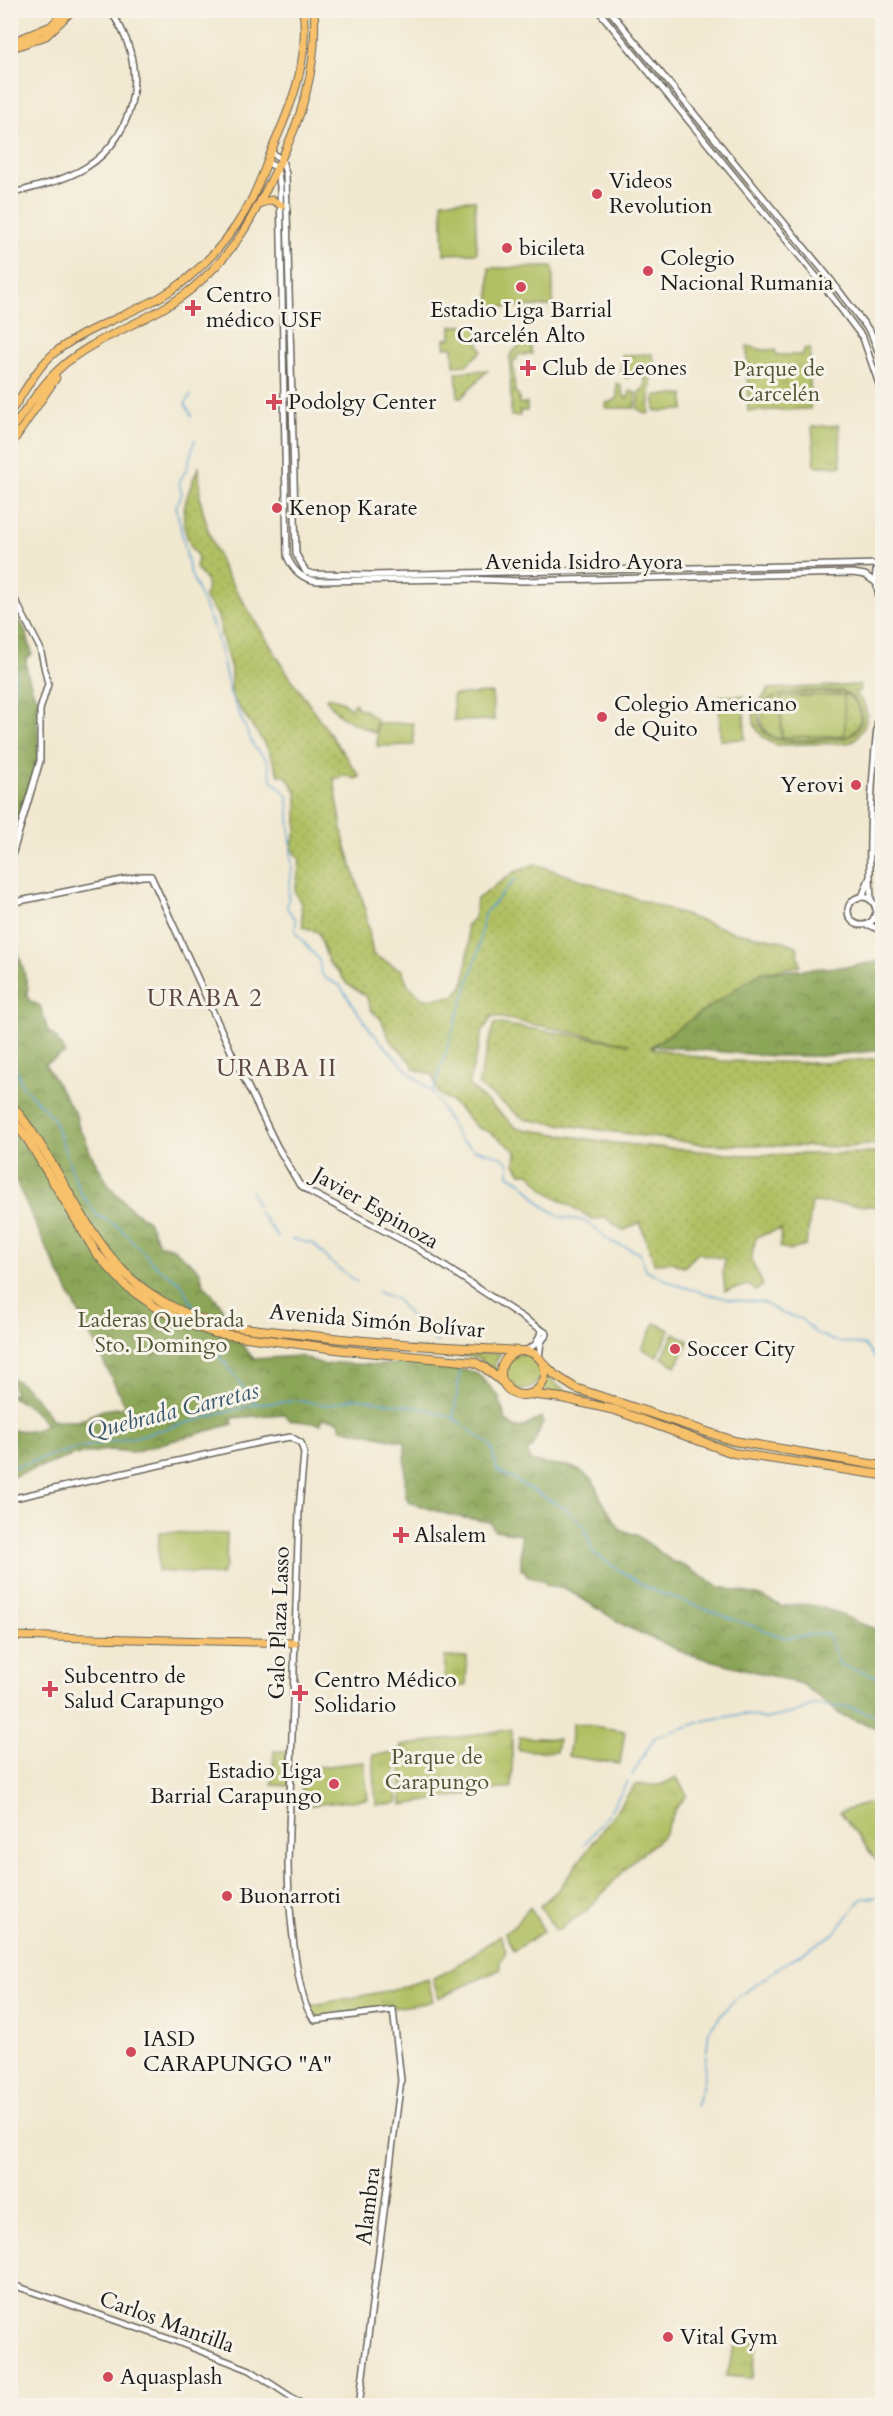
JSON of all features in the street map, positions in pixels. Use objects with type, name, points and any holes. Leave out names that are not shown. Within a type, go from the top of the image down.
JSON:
[{"type":"highway","name":"Avenida Simón Bolívar","points":[[10,1103],[30,1129],[96,1236],[114,1260],[134,1280],[153,1294],[205,1321],[332,1339],[446,1348],[523,1351],[541,1360],[555,1376],[576,1388],[734,1441],[882,1466]]},
{"type":"highway","name":"Avenida Simón Bolívar","points":[[10,1116],[39,1157],[85,1237],[107,1267],[146,1302],[203,1330],[333,1348],[474,1362],[485,1368],[515,1393],[562,1398],[615,1410],[733,1453],[882,1475]]},
{"type":"highway","name":"Avenida Simón Bolívar","points":[[506,1385],[502,1380],[502,1367],[509,1356],[523,1351]]},
{"type":"highway","points":[[529,1394],[540,1387],[543,1382],[545,1369],[541,1360]]},
{"type":"main road","points":[[10,43],[51,26],[66,10]]},
{"type":"main road","points":[[10,49],[46,36],[73,10]]},
{"type":"main road","points":[[10,413],[38,370],[52,355],[71,341],[158,299],[187,279],[209,258],[244,213],[291,107],[299,79],[305,35],[303,10]]},
{"type":"main road","points":[[10,431],[58,369],[73,357],[153,316],[194,286],[234,248],[261,203],[302,111],[315,49],[314,10]]},
{"type":"main road","points":[[261,203],[272,200],[281,205]]},
{"type":"main road","points":[[10,446],[39,401],[73,357]]},
{"type":"main road","points":[[10,1634],[295,1643]]},
{"type":"street","points":[[10,194],[83,170],[110,147],[122,129],[133,97],[135,75],[127,38],[109,10]]},
{"type":"street","points":[[598,10],[796,252],[863,338],[882,393]]},
{"type":"street","points":[[609,10],[803,246],[871,333],[882,361]]},
{"type":"street","points":[[637,59],[645,53]]},
{"type":"street","points":[[271,152],[282,160]]},
{"type":"street","name":"Avenida Isidro Ayora","points":[[282,160],[286,182],[296,554],[306,572],[371,575],[882,563]]},
{"type":"street","points":[[267,162],[277,168],[281,205]]},
{"type":"street","name":"Avenida Isidro Ayora","points":[[281,205],[287,556],[294,570],[302,576],[317,581],[676,578],[853,573],[865,575],[879,588]]},
{"type":"street","points":[[796,252],[803,246]]},
{"type":"street","points":[[882,563],[876,571],[882,607]]},
{"type":"street","points":[[676,568],[676,578]]},
{"type":"street","points":[[10,590],[40,648],[48,684],[40,710],[40,761],[10,862]]},
{"type":"street","points":[[867,924],[874,917],[875,906],[871,900],[869,876],[875,739],[882,685]]},
{"type":"street","name":"Javier Espinoza","points":[[10,903],[151,876],[239,1068],[277,1146],[299,1184],[415,1247],[544,1332]]},
{"type":"street","points":[[862,897],[869,876]]},
{"type":"street","points":[[871,900],[862,897],[850,902],[848,912],[853,922],[867,924],[882,931]]},
{"type":"street","points":[[874,917],[882,925]]},
{"type":"street","points":[[523,1351],[536,1344],[544,1332]]},
{"type":"street","points":[[541,1360],[541,1342],[544,1332]]},
{"type":"street","name":"Galo Plaza Lasso","points":[[10,1499],[266,1441],[291,1437],[301,1443],[304,1453],[298,1509],[288,1887],[305,2006],[315,2020],[393,2010]]},
{"type":"street","name":"Alambra","points":[[359,2406],[401,2080],[393,2010]]},
{"type":"street","name":"Carlos Mantilla","points":[[10,2284],[175,2341],[250,2370],[305,2406]]},
{"type":"green space","points":[[475,200],[477,253],[444,254],[442,201]]},
{"type":"green space","name":"Estadio Liga Barrial Carcelén Alto","points":[[553,267],[553,306],[490,307],[489,268]]},
{"type":"green space","points":[[478,325],[478,342],[482,351],[466,365],[454,366],[453,347],[445,347],[445,339],[451,338],[451,326]]},
{"type":"green space","points":[[529,336],[532,354],[517,355],[517,360],[513,361],[515,392],[519,395],[519,404],[527,403],[527,411],[520,411],[520,416],[511,416],[510,355]]},
{"type":"green space","name":"Parque de Carcelén","points":[[747,346],[775,350],[777,355],[803,355],[804,349],[810,348],[810,409],[748,411]]},
{"type":"green space","points":[[652,354],[655,363],[652,367],[649,413],[646,414],[638,409],[639,392],[645,387],[645,379],[636,373],[627,378],[621,375],[622,355]]},
{"type":"green space","points":[[488,370],[462,397],[458,397],[456,372]]},
{"type":"green space","points":[[617,383],[621,386],[625,398],[629,396],[630,391],[636,393],[635,408],[606,408],[605,404],[617,399]]},
{"type":"green space","points":[[655,395],[684,395],[684,410],[655,411]]},
{"type":"green space","points":[[839,425],[841,466],[815,466],[812,427]]},
{"type":"green space","points":[[199,466],[200,499],[208,530],[223,569],[288,674],[360,777],[355,779],[346,775],[334,779],[344,841],[365,908],[373,955],[402,970],[408,985],[424,999],[455,996],[464,985],[469,944],[466,926],[474,918],[477,899],[513,873],[535,864],[734,932],[783,941],[797,946],[800,966],[759,973],[652,1048],[721,1061],[823,1063],[882,1058],[882,1143],[849,1147],[701,1144],[524,1119],[478,1085],[494,1023],[630,1044],[492,1016],[483,1031],[468,1085],[517,1128],[614,1143],[743,1155],[882,1153],[882,1207],[812,1202],[806,1246],[791,1250],[780,1247],[781,1229],[756,1237],[751,1259],[763,1285],[756,1291],[749,1285],[725,1291],[723,1272],[725,1259],[698,1253],[684,1267],[672,1262],[654,1263],[640,1222],[623,1231],[605,1217],[594,1220],[546,1191],[530,1173],[521,1173],[515,1164],[516,1151],[488,1131],[478,1128],[454,1104],[438,1093],[433,1075],[414,1069],[412,1063],[390,1040],[381,1019],[371,1010],[366,996],[347,984],[329,963],[318,932],[303,927],[301,904],[295,892],[300,860],[291,847],[297,829],[297,793],[286,776],[279,775],[267,747],[231,696],[231,669],[220,624],[217,614],[205,599],[207,582],[196,568],[198,557],[186,534],[184,512],[186,501]]},
{"type":"green space","points":[[11,598],[27,635],[32,654],[26,659],[33,692],[39,700],[37,719],[39,754],[11,852]]},
{"type":"green space","points":[[860,685],[860,691],[854,692],[864,703],[867,715],[864,727],[854,741],[848,743],[776,745],[760,734],[754,724],[754,712],[768,689]],"holes":[[[804,691],[842,691],[849,695],[859,707],[861,720],[859,727],[847,738],[778,740],[766,734],[759,722],[759,710],[776,696]]]},
{"type":"green space","points":[[842,692],[854,701],[860,713],[858,725],[847,737],[789,740],[773,737],[763,727],[761,720],[764,707],[776,696]],"holes":[[[844,695],[845,736],[781,737],[781,697]]]},
{"type":"green space","points":[[492,693],[494,720],[454,721],[453,695]]},
{"type":"green space","points":[[844,695],[845,735],[782,737],[781,697]]},
{"type":"green space","points":[[719,696],[744,696],[745,739],[720,740]]},
{"type":"green space","points":[[328,697],[342,701],[350,708],[355,703],[358,708],[365,710],[376,719],[375,733],[341,717],[326,699]]},
{"type":"green space","points":[[377,723],[413,723],[414,745],[377,746]]},
{"type":"green space","name":"Laderas Quebrada Sto. Domingo","points":[[10,933],[23,968],[28,988],[27,996],[30,1001],[40,1006],[48,1031],[56,1038],[65,1053],[45,1064],[76,1115],[80,1131],[110,1187],[131,1209],[148,1221],[159,1244],[173,1248],[199,1270],[203,1283],[220,1304],[230,1330],[254,1359],[299,1356],[326,1365],[335,1363],[379,1365],[410,1362],[477,1374],[499,1397],[505,1419],[511,1425],[516,1428],[524,1427],[542,1417],[543,1422],[532,1447],[527,1451],[532,1462],[568,1466],[593,1480],[601,1499],[620,1529],[638,1536],[673,1562],[679,1563],[720,1587],[761,1596],[782,1607],[809,1605],[822,1607],[882,1631],[882,1730],[841,1715],[802,1684],[687,1654],[627,1627],[568,1590],[546,1585],[544,1581],[528,1576],[524,1570],[521,1570],[521,1534],[494,1530],[490,1522],[453,1516],[408,1502],[405,1494],[405,1442],[340,1428],[340,1423],[336,1420],[322,1418],[321,1424],[289,1420],[284,1414],[231,1418],[233,1424],[132,1452],[109,1450],[75,1455],[11,1477],[11,1430],[34,1431],[46,1424],[28,1405],[11,1397],[11,1394],[15,1395],[11,1378],[29,1390],[52,1420],[78,1421],[103,1410],[126,1407],[43,1241],[11,1170]]},
{"type":"green space","points":[[882,961],[882,1050],[821,1056],[772,1056],[652,1046],[759,973],[851,966]]},
{"type":"green space","points":[[159,1303],[268,1334],[358,1346],[413,1348],[455,1354],[501,1353],[495,1363],[495,1372],[478,1358],[401,1349],[330,1346],[216,1330]]},
{"type":"green space","name":"Soccer City","points":[[655,1323],[670,1330],[657,1356],[642,1349]]},
{"type":"green space","name":"Soccer City","points":[[674,1333],[689,1341],[676,1366],[662,1358]]},
{"type":"green space","points":[[522,1354],[535,1359],[540,1372],[535,1385],[522,1390],[509,1385],[504,1372],[509,1359]]},
{"type":"green space","points":[[548,1376],[559,1387],[567,1391],[597,1399],[697,1435],[736,1445],[812,1458],[727,1447],[597,1400],[540,1391]]},
{"type":"green space","points":[[812,1458],[882,1470],[882,1473]]},
{"type":"green space","points":[[159,1532],[227,1534],[226,1565],[221,1575],[158,1571]]},
{"type":"green space","points":[[445,1657],[467,1657],[466,1686],[444,1686]]},
{"type":"green space","points":[[573,1723],[625,1731],[620,1764],[568,1756]]},
{"type":"green space","name":"Parque de Carapungo","points":[[512,1729],[512,1787],[402,1805],[401,1746]]},
{"type":"green space","points":[[519,1737],[558,1739],[556,1752],[518,1750]]},
{"type":"green space","points":[[274,1751],[290,1751],[289,1786],[272,1785]]},
{"type":"green space","points":[[396,1753],[395,1777],[398,1803],[376,1805],[373,1755]]},
{"type":"green space","name":"Estadio Liga Barrial Carapungo","points":[[364,1762],[368,1799],[303,1806],[300,1769]]},
{"type":"green space","points":[[676,1777],[687,1795],[675,1810],[664,1835],[634,1860],[586,1911],[556,1931],[540,1906],[559,1889],[635,1785],[658,1785]]},
{"type":"green space","points":[[882,1799],[882,1868],[840,1812]]},
{"type":"green space","points":[[530,1907],[544,1931],[513,1951],[505,1933]]},
{"type":"green space","points":[[500,1935],[506,1951],[500,1962],[501,1969],[438,1998],[433,1978],[452,1969]]},
{"type":"green space","points":[[428,1979],[433,2001],[421,2004],[320,2018],[314,2016],[307,2006],[387,1991]]},
{"type":"green space","points":[[738,2339],[757,2343],[752,2378],[726,2376]]},
{"type":"waterway","points":[[191,395],[185,404],[192,416]]},
{"type":"waterway","points":[[195,439],[187,468],[179,483],[182,494],[176,506],[190,572],[216,633],[230,693],[254,747],[267,760],[272,780],[288,796],[292,867],[287,908],[296,920],[295,932],[319,960],[321,972],[325,978],[340,986],[371,1031],[408,1071],[433,1093],[459,1139],[474,1149],[500,1156],[509,1163],[509,1175],[523,1183],[542,1205],[561,1217],[585,1221],[612,1242],[640,1253],[646,1270],[677,1285],[732,1300],[762,1302],[781,1313],[801,1319],[816,1333],[834,1341],[865,1345],[882,1365]]},
{"type":"waterway","points":[[10,646],[16,663],[10,730]]},
{"type":"waterway","points":[[433,1092],[478,953],[484,914],[515,879]]},
{"type":"waterway","points":[[10,1051],[22,1085],[53,1118],[80,1192],[97,1215],[120,1228],[157,1267],[181,1283],[196,1311]]},
{"type":"waterway","points":[[251,1191],[257,1206]]},
{"type":"waterway","points":[[259,1212],[278,1237]]},
{"type":"waterway","points":[[292,1239],[314,1244],[330,1262],[357,1282]]},
{"type":"waterway","points":[[378,1292],[396,1299],[437,1342]]},
{"type":"waterway","points":[[212,1342],[221,1358],[256,1404]]},
{"type":"waterway","points":[[454,1417],[460,1370]]},
{"type":"waterway","name":"Quebrada Carretas","points":[[10,1468],[73,1449],[131,1438],[256,1404],[299,1401],[329,1405],[356,1398],[423,1408],[454,1418],[491,1446],[497,1470],[567,1510],[584,1526],[593,1553],[649,1589],[786,1638],[827,1633],[840,1665],[882,1678]]},
{"type":"waterway","points":[[632,1775],[655,1737],[707,1720],[744,1714],[765,1719],[793,1713],[813,1705],[852,1708],[874,1715],[882,1713]]},
{"type":"waterway","points":[[584,1845],[608,1814],[628,1781]]},
{"type":"waterway","points":[[696,2106],[703,2084],[709,2030],[732,2002],[781,1966],[835,1933],[861,1899],[882,1896]]},
{"type":"place","name":"Videos Revolution","points":[[597,194]]},
{"type":"place","name":"bicileta","points":[[507,248]]},
{"type":"place","name":"Colegio Nacional Rumania","points":[[648,271]]},
{"type":"place","name":"Estadio Liga Barrial Carcelén Alto","points":[[521,287]]},
{"type":"place","name":"Centro médico USF","points":[[193,308]]},
{"type":"place","name":"Club de Leones","points":[[528,368]]},
{"type":"place","name":"Podolgy Center","points":[[274,402]]},
{"type":"place","name":"Kenop Karate","points":[[277,508]]},
{"type":"place","name":"Colegio Americano de Quito","points":[[602,717]]},
{"type":"place","name":"Yerovi","points":[[856,785]]},
{"type":"place","name":"Soccer City","points":[[675,1349]]},
{"type":"place","name":"Alsalem","points":[[401,1535]]},
{"type":"place","name":"Subcentro de Salud Carapungo","points":[[50,1689]]},
{"type":"place","name":"Centro Médico Solidario","points":[[300,1693]]},
{"type":"place","name":"Estadio Liga Barrial Carapungo","points":[[334,1784]]},
{"type":"place","name":"Buonarroti","points":[[227,1896]]},
{"type":"place","name":"IASD CARAPUNGO \"A\"","points":[[131,2052]]},
{"type":"place","name":"Vital Gym","points":[[668,2337]]},
{"type":"place","name":"Aquasplash","points":[[108,2377]]},
{"type":"district","name":"URABA 2","points":[[205,998]]},
{"type":"district","name":"URABA II","points":[[277,1068]]}]
